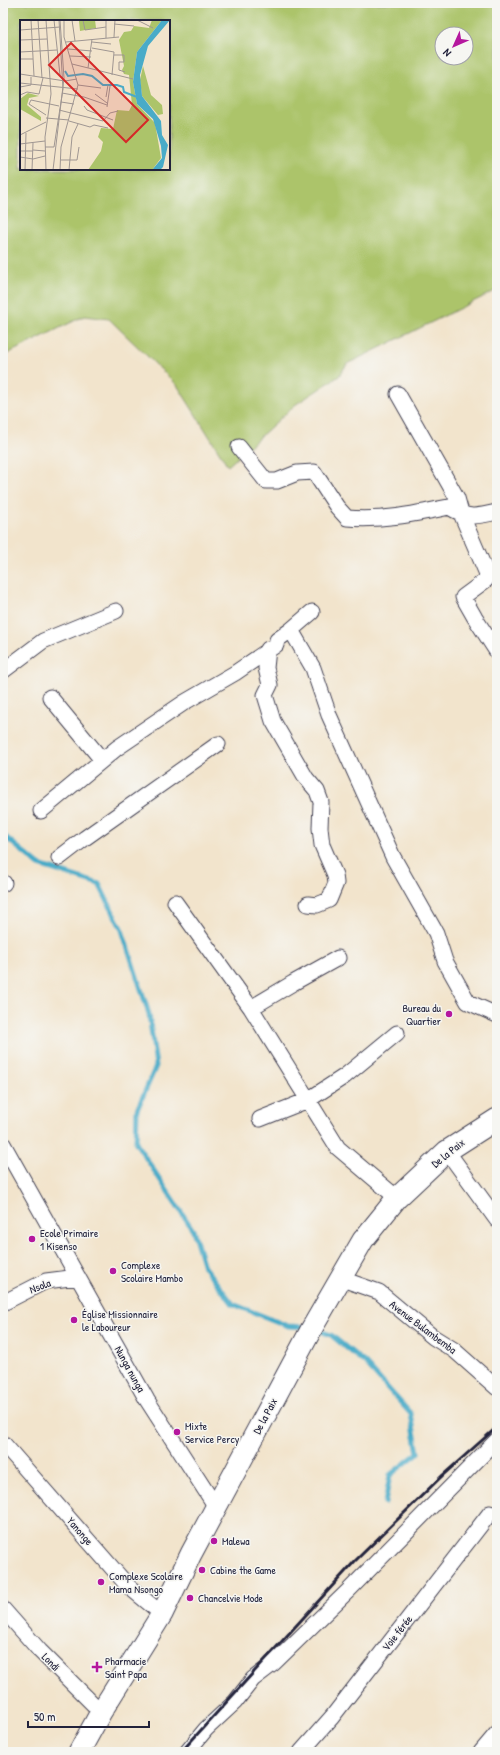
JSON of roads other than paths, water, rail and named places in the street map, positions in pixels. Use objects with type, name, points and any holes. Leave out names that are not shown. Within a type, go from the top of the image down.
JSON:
[{"type":"street","points":[[398,394],[454,492],[462,516],[487,574],[486,580],[464,597],[474,618],[497,652]]},
{"type":"street","points":[[239,447],[266,481],[277,481],[297,473],[314,472],[346,518],[368,520],[391,518],[449,507],[462,516],[480,516],[497,512]]},
{"type":"street","points":[[3,671],[37,644],[116,611]]},
{"type":"street","points":[[40,811],[116,748],[185,702],[235,673],[268,649],[276,645],[276,640],[291,630],[312,612]]},
{"type":"street","points":[[291,630],[313,668],[330,715],[393,857],[436,933],[445,960],[468,1002],[497,1015]]},
{"type":"street","points":[[268,649],[266,668],[270,685],[265,695],[267,703],[273,721],[306,778],[317,791],[321,802],[320,828],[322,845],[335,875],[336,883],[329,900],[317,905],[308,904]]},
{"type":"street","points":[[50,697],[102,760]]},
{"type":"street","points":[[59,858],[218,744]]},
{"type":"street","points":[[175,902],[251,1008],[338,1148],[397,1198]]},
{"type":"street","points":[[251,1008],[338,958]]},
{"type":"street","points":[[260,1119],[308,1100],[345,1076],[397,1033]]},
{"type":"street","name":"De la Paix","points":[[79,1752],[101,1712],[162,1614],[190,1554],[312,1328],[342,1279],[363,1240],[397,1198],[446,1151],[497,1119]]},
{"type":"street","name":"Nunga nunga","points":[[3,1144],[147,1400],[216,1507]]},
{"type":"street","points":[[446,1151],[458,1165],[497,1220]]},
{"type":"street","name":"Nsola","points":[[3,1303],[46,1282],[78,1277]]},
{"type":"street","name":"Avenue Bulambemba","points":[[342,1279],[379,1292],[427,1332],[454,1350],[497,1388]]},
{"type":"street","points":[[186,1752],[206,1729],[235,1702],[253,1679],[274,1663],[344,1595],[497,1440]]},
{"type":"street","name":"Yanonge","points":[[3,1443],[128,1586],[162,1614]]},
{"type":"street","name":"Voie férée","points":[[301,1752],[332,1716],[490,1513]]},
{"type":"street","name":"Londi","points":[[3,1609],[40,1651],[101,1712]]},
{"type":"street","points":[[481,1752],[497,1733]]},
{"type":"waterway","points":[[3,835],[39,865],[99,884],[122,930],[149,1014],[156,1066],[137,1110],[136,1143],[193,1230],[204,1267],[233,1304],[288,1326],[307,1327]]},
{"type":"waterway","points":[[317,1330],[331,1335],[365,1363],[411,1414],[418,1453],[390,1475],[385,1503]]},
{"type":"railway","points":[[181,1752],[355,1561],[443,1475],[497,1427]]},
{"type":"place","name":"Bureau du Quartier","points":[[449,1014]]},
{"type":"place","name":"Ecole Primaire 1 Kisenso","points":[[32,1239]]},
{"type":"place","name":"Complexe Scolaire Mambo","points":[[113,1271]]},
{"type":"place","name":"Église Missionnaire le Laboureur","points":[[74,1320]]},
{"type":"place","name":"Mixte Service Percy","points":[[177,1432]]},
{"type":"place","name":"Malewa","points":[[214,1541]]},
{"type":"place","name":"Cabine the Game","points":[[202,1570]]},
{"type":"place","name":"Complexe Scolaire Mama Nsongo","points":[[101,1582]]},
{"type":"place","name":"Chancelvie Mode","points":[[190,1598]]},
{"type":"place","name":"Pharmacie Saint Papa","points":[[97,1667]]}]
